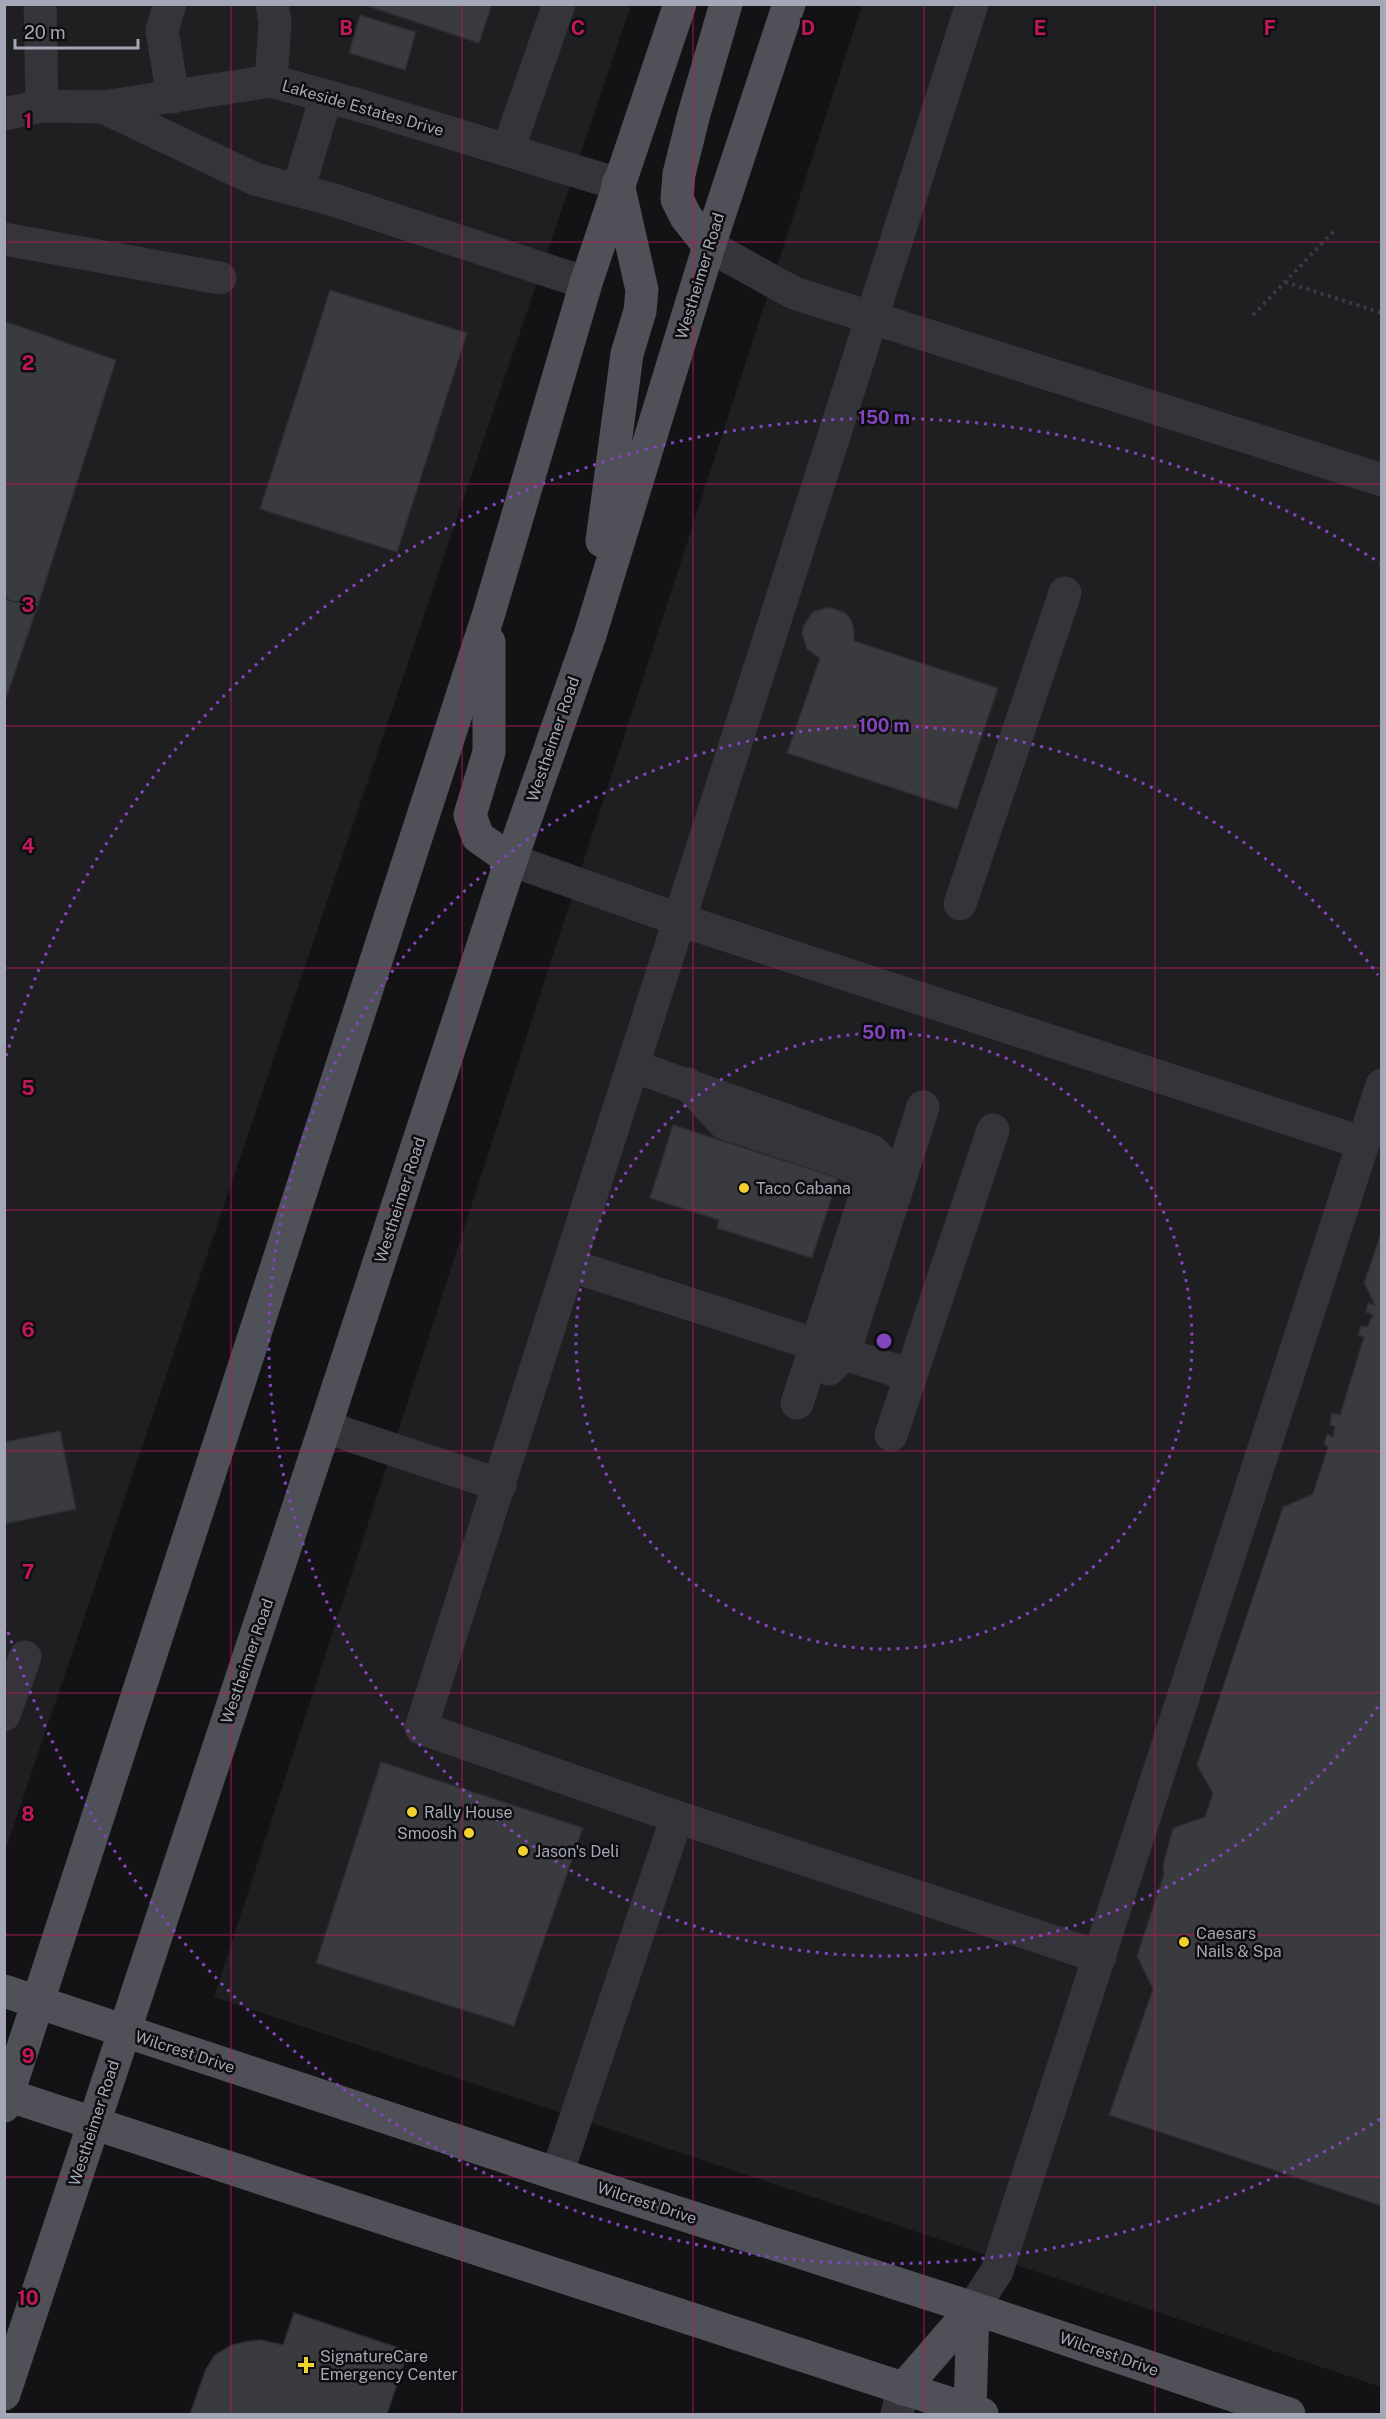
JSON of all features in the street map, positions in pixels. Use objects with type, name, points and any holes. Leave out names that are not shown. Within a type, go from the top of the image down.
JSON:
[{"type":"main road","points":[[680,4],[586,283],[489,613],[6,2099],[94,2125],[900,2402],[973,2413],[973,2308]]},
{"type":"main road","points":[[709,246],[686,217],[678,200],[678,183],[694,114],[726,4]]},
{"type":"main road","name":"Westheimer Road","points":[[4,2394],[511,860],[590,634],[709,246],[789,4]]},
{"type":"main road","points":[[590,634],[627,354],[640,311],[642,290],[618,184]]},
{"type":"main road","points":[[489,613],[489,752],[470,815],[478,837],[511,860]]},
{"type":"main road","name":"Wilcrest Drive","points":[[4,1990],[557,2174],[973,2308],[1289,2415]]},
{"type":"main road","points":[[900,2402],[973,2308]]},
{"type":"street","points":[[40,4],[42,106]]},
{"type":"street","points":[[170,4],[162,30],[172,97]]},
{"type":"street","points":[[271,81],[275,22],[272,4]]},
{"type":"street","points":[[508,150],[559,4]]},
{"type":"street","points":[[972,4],[421,1728],[677,1818],[1100,1957]]},
{"type":"street","name":"Lakeside Estates Drive","points":[[4,114],[42,106],[102,107],[271,81],[618,184]]},
{"type":"street","points":[[298,190],[326,96]]},
{"type":"street","name":"Lakeside Estates Drive","points":[[102,107],[255,178],[586,283]]},
{"type":"street","points":[[4,239],[220,278]]},
{"type":"street","points":[[709,246],[794,293],[1382,480]]},
{"type":"street","points":[[960,904],[1065,593]]},
{"type":"street","points":[[511,860],[680,920],[1363,1143]]},
{"type":"street","points":[[633,1066],[872,1150],[890,1169],[895,1196]]},
{"type":"street","points":[[688,1084],[724,1123],[841,1161],[862,1173],[866,1195],[829,1349]]},
{"type":"street","points":[[973,2308],[997,2271],[1382,1084]]},
{"type":"street","points":[[797,1403],[829,1349],[895,1196],[923,1107]]},
{"type":"street","points":[[891,1434],[993,1130]]},
{"type":"street","points":[[569,1265],[910,1375]]},
{"type":"street","points":[[325,1427],[500,1485]]},
{"type":"street","points":[[4,1715],[25,1657]]},
{"type":"street","points":[[557,2174],[677,1818]]},
{"type":"path","points":[[1253,315],[1336,229]]},
{"type":"path","points":[[1286,282],[1382,313]]},
{"type":"shaded area","points":[[5,5],[631,5],[5,1851]]},
{"type":"shaded area","points":[[862,5],[1381,5],[1381,2387],[214,1997]]},
{"type":"building","points":[[362,4],[492,4],[479,43]]},
{"type":"building","points":[[360,15],[416,32],[405,70],[349,53]]},
{"type":"building","points":[[330,290],[467,333],[397,552],[260,509]]},
{"type":"building","points":[[4,321],[116,360],[39,602],[14,602],[4,598]]},
{"type":"building","points":[[4,598],[14,602],[39,602],[4,704]]},
{"type":"building","points":[[829,607],[845,613],[851,620],[854,641],[998,688],[957,809],[787,753],[820,658],[807,649],[802,633],[804,625],[813,612]]},
{"type":"building","name":"Taco Cabana","points":[[673,1125],[838,1178],[812,1258],[717,1228],[719,1220],[650,1198]]},
{"type":"building","points":[[1382,1230],[1382,2206],[1109,2115],[1153,1989],[1137,1956],[1164,1874],[1163,1866],[1173,1828],[1205,1817],[1213,1793],[1197,1765],[1283,1507],[1313,1494],[1328,1447],[1324,1444],[1327,1434],[1333,1437],[1335,1427],[1330,1425],[1332,1413],[1340,1415],[1364,1337],[1358,1335],[1361,1326],[1367,1327],[1373,1315],[1366,1312],[1368,1303],[1375,1305],[1364,1283]]},
{"type":"building","points":[[60,1431],[76,1509],[4,1524],[4,1442]]},
{"type":"building","points":[[381,1762],[583,1828],[514,2026],[316,1963]]},
{"type":"building","name":"SignatureCare Emergency Center","points":[[294,2313],[408,2351],[387,2414],[190,2414],[206,2369],[215,2355],[232,2345],[250,2341],[261,2340],[283,2345]]},
{"type":"place","name":"Taco Cabana","points":[[744,1188]]},
{"type":"place","name":"Rally House","points":[[412,1812]]},
{"type":"place","name":"Smoosh","points":[[469,1833]]},
{"type":"place","name":"Jason's Deli","points":[[523,1851]]},
{"type":"place","name":"Caesars Nails & Spa","points":[[1184,1942]]},
{"type":"place","name":"SignatureCare Emergency Center","points":[[306,2365]]}]
